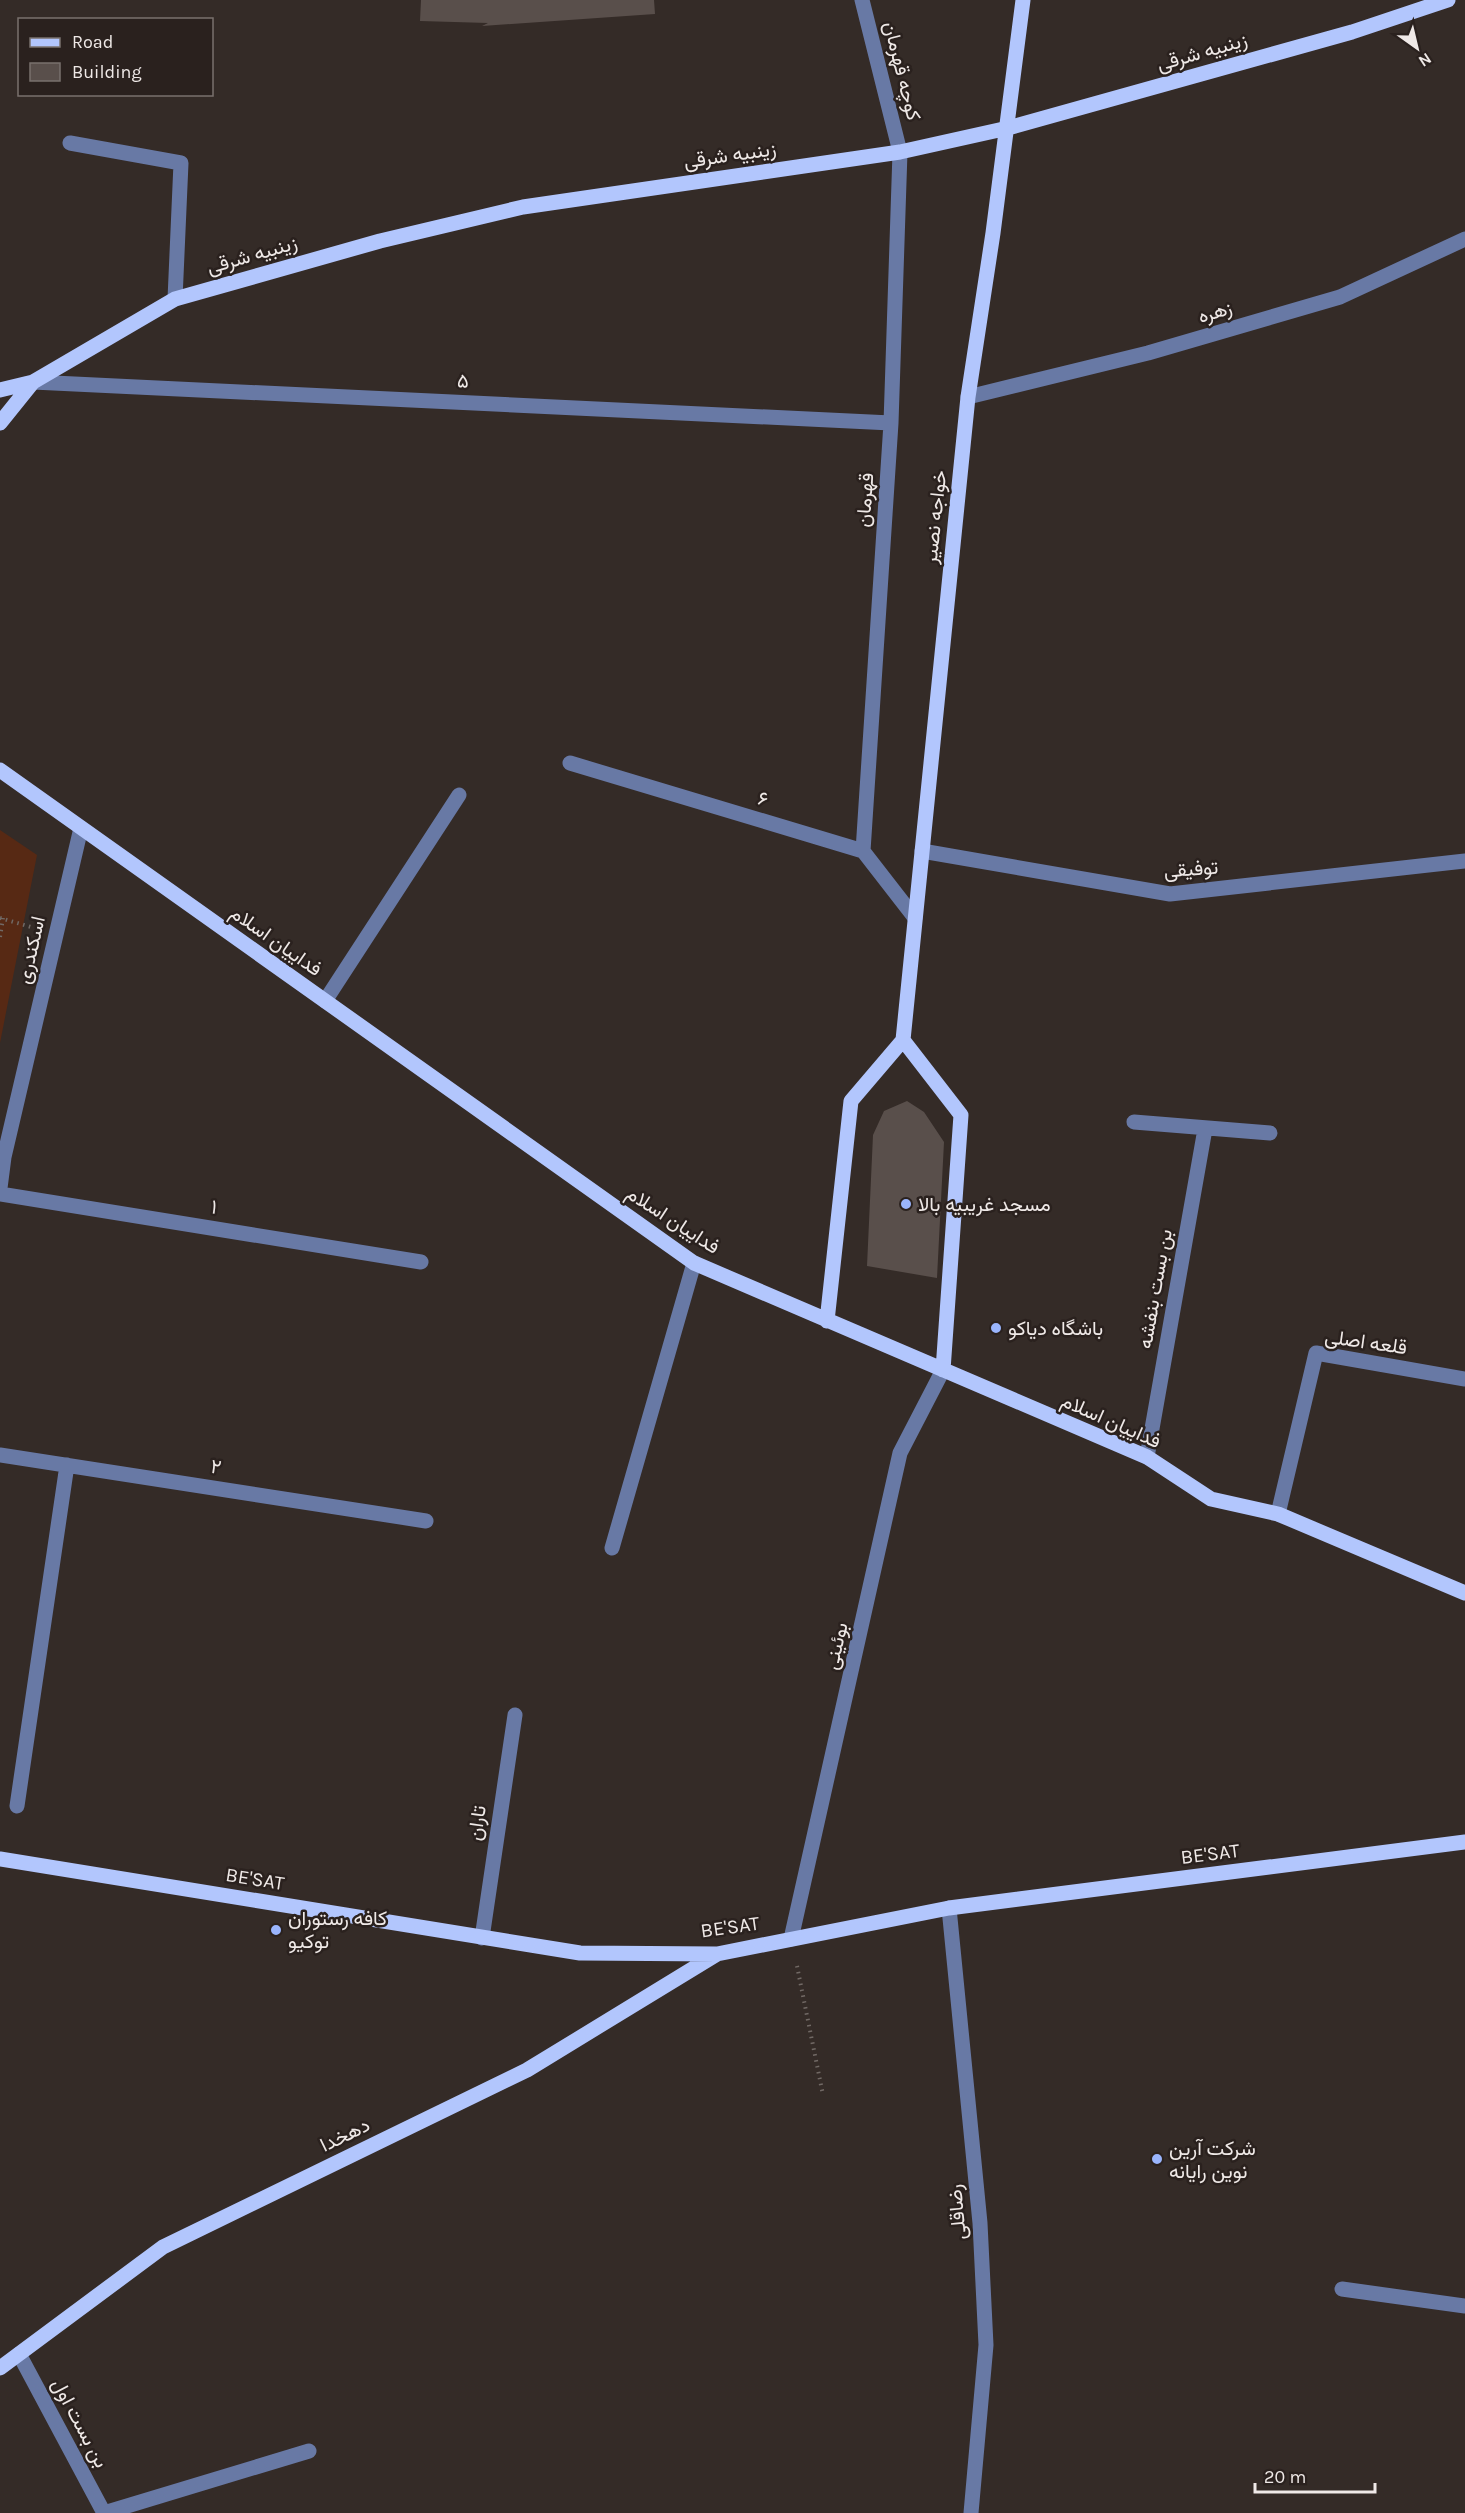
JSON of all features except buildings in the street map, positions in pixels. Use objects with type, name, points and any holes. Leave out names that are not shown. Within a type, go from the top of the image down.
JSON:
[{"type":"main road","name":"خواجه نصیر","points":[[903,1040],[968,397],[1008,128],[1023,0]]},
{"type":"main road","name":"زینبیه شرقی","points":[[0,390],[33,382],[175,299],[380,241],[523,207],[900,152],[1008,128],[1352,32],[1448,0]]},
{"type":"main road","name":"زینبیه شرقی","points":[[0,423],[33,382]]},
{"type":"main road","name":"فداییان اسلام","points":[[0,770],[694,1263],[1147,1457],[1211,1499],[1278,1514],[1465,1593]]},
{"type":"main road","points":[[827,1321],[851,1101],[903,1040],[961,1115],[943,1370]]},
{"type":"main road","name":"BE'SAT","points":[[0,1859],[580,1953],[717,1954],[950,1908],[1465,1842]]},
{"type":"main road","name":"دهخدا","points":[[0,2368],[163,2247],[527,2070],[717,1954]]},
{"type":"street","name":"کوچه قهرمان","points":[[862,0],[900,152]]},
{"type":"street","points":[[70,143],[181,164],[175,299]]},
{"type":"street","name":"قهرمان","points":[[863,851],[891,423],[900,152]]},
{"type":"street","name":"زهره","points":[[968,397],[1148,353],[1340,297],[1465,239]]},
{"type":"street","name":"۵","points":[[33,382],[891,423]]},
{"type":"street","name":"۶","points":[[570,763],[863,851]]},
{"type":"street","points":[[325,1001],[459,795]]},
{"type":"street","name":"اسکندری","points":[[0,1188],[4,1157],[81,828]]},
{"type":"street","points":[[863,851],[915,918]]},
{"type":"street","name":"توفیقی","points":[[922,851],[1170,894],[1465,861]]},
{"type":"street","points":[[1134,1122],[1269,1132]]},
{"type":"street","name":"بن بست بنفشه","points":[[1147,1457],[1205,1129]]},
{"type":"street","name":"۱","points":[[0,1194],[421,1262]]},
{"type":"street","points":[[612,1548],[694,1263]]},
{"type":"street","name":"قلعه اصلی","points":[[1278,1514],[1316,1353],[1465,1379]]},
{"type":"street","name":"بوئینی","points":[[791,1939],[900,1454],[943,1370]]},
{"type":"street","name":"۲","points":[[0,1455],[426,1521]]},
{"type":"street","points":[[17,1806],[67,1465]]},
{"type":"street","name":"تاران","points":[[482,1938],[515,1715]]},
{"type":"street","name":"رضاقلی","points":[[950,1908],[980,2223],[986,2345],[971,2513]]},
{"type":"street","points":[[1342,2289],[1465,2306]]},
{"type":"street","name":"بن بست اول","points":[[19,2354],[104,2513]]},
{"type":"street","points":[[104,2513],[309,2451]]},
{"type":"path","points":[[0,937],[3,918]]},
{"type":"path","points":[[791,1939],[823,2094]]},
{"type":"shaded area","points":[[0,830],[37,855],[0,1043]]},
{"type":"place","name":"مسجد غریبیه بالا","points":[[906,1204]]},
{"type":"place","name":"باشگاه دیاکو","points":[[996,1328]]},
{"type":"place","name":"کافه رستوران توکیو","points":[[276,1930]]},
{"type":"place","name":"شرکت آرین نوین رایانه","points":[[1157,2159]]}]
